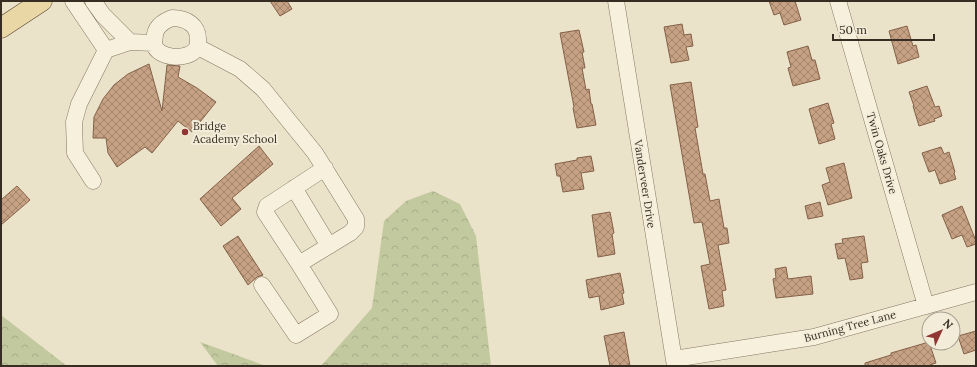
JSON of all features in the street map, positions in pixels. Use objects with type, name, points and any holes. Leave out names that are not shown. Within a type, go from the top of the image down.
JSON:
[{"type":"main road","points":[[1,28],[42,1]]},
{"type":"street","points":[[73,1],[106,50]]},
{"type":"street","points":[[93,1],[103,15],[130,42]]},
{"type":"street","name":"Vanderveer Drive","points":[[616,1],[675,362]]},
{"type":"street","name":"Twin Oaks Drive","points":[[838,1],[926,306]]},
{"type":"street","points":[[179,18],[186,20],[197,30],[198,47],[194,52],[181,57],[162,53],[157,49],[154,43],[156,32],[165,20],[179,18]]},
{"type":"street","points":[[93,181],[75,153],[74,122],[79,104],[106,50],[130,42],[154,43]]},
{"type":"street","points":[[198,47],[240,69],[263,89],[315,153],[356,219],[356,227],[350,233],[299,264]]},
{"type":"street","points":[[262,285],[296,335],[330,314],[266,212],[267,206],[325,168]]},
{"type":"street","points":[[294,188],[329,246]]},
{"type":"street","name":"Burning Tree Lane","points":[[675,362],[814,337],[976,292]]},
{"type":"green space","points":[[433,191],[460,204],[476,236],[491,366],[321,366],[372,308],[384,221],[406,201]]},
{"type":"green space","points":[[1,315],[67,366],[1,366]]},
{"type":"green space","points":[[200,342],[266,366],[218,366]]},
{"type":"building","points":[[270,1],[287,1],[292,9],[280,16]]},
{"type":"building","points":[[769,1],[795,1],[801,20],[784,25],[780,13],[774,15]]},
{"type":"building","points":[[682,24],[684,35],[691,34],[693,46],[686,47],[689,60],[671,63],[664,27]]},
{"type":"building","points":[[907,26],[913,46],[916,45],[919,57],[898,64],[889,31]]},
{"type":"building","points":[[579,30],[584,52],[582,52],[585,68],[582,68],[586,90],[589,89],[596,125],[577,128],[560,33]]},
{"type":"building","points":[[808,46],[812,60],[815,60],[820,79],[793,86],[788,68],[791,67],[787,52]]},
{"type":"building","points":[[149,64],[162,111],[167,65],[180,66],[178,77],[197,88],[216,102],[192,132],[178,121],[152,153],[145,147],[117,167],[108,153],[106,138],[93,138],[94,117],[103,99],[114,85],[128,74]]},
{"type":"building","points":[[691,82],[698,127],[695,128],[703,174],[705,174],[710,201],[719,199],[724,228],[727,228],[729,243],[718,245],[726,290],[722,291],[724,306],[709,309],[701,266],[710,264],[702,222],[694,223],[670,85]]},
{"type":"building","points":[[927,86],[935,107],[939,106],[942,116],[934,119],[935,121],[919,126],[909,92]]},
{"type":"building","points":[[828,103],[834,123],[831,124],[835,139],[819,144],[809,109]]},
{"type":"building","points":[[259,146],[273,164],[232,198],[241,209],[221,226],[200,199]]},
{"type":"building","points":[[941,147],[944,154],[949,152],[956,179],[940,184],[935,170],[929,172],[922,153]]},
{"type":"building","points":[[591,156],[594,171],[581,173],[584,189],[563,192],[560,176],[557,176],[555,164]]},
{"type":"building","points":[[844,163],[852,198],[828,205],[822,185],[830,182],[826,168]]},
{"type":"building","points":[[17,186],[30,200],[1,225],[1,200]]},
{"type":"building","points":[[820,202],[823,216],[808,219],[805,206]]},
{"type":"building","points":[[962,206],[976,241],[976,244],[967,247],[962,235],[952,239],[942,215]]},
{"type":"building","points":[[610,212],[614,233],[612,234],[615,254],[598,257],[592,215]]},
{"type":"building","points":[[238,236],[263,275],[257,277],[248,285],[223,246]]},
{"type":"building","points":[[864,236],[868,262],[861,263],[863,278],[850,280],[845,258],[838,259],[835,244],[843,243],[842,239]]},
{"type":"building","points":[[786,267],[788,279],[811,276],[813,294],[776,298],[773,279],[776,278],[775,269]]},
{"type":"building","points":[[620,273],[624,293],[622,294],[624,304],[601,310],[599,296],[589,298],[586,280]]},
{"type":"building","points":[[976,331],[976,350],[964,354],[961,345],[961,335]]},
{"type":"building","points":[[624,332],[630,366],[610,366],[604,336]]},
{"type":"building","points":[[921,344],[921,351],[932,351],[936,363],[927,366],[865,366],[865,363],[891,355],[891,353]]},
{"type":"place","name":"Bridge Academy School","points":[[185,132]]}]
